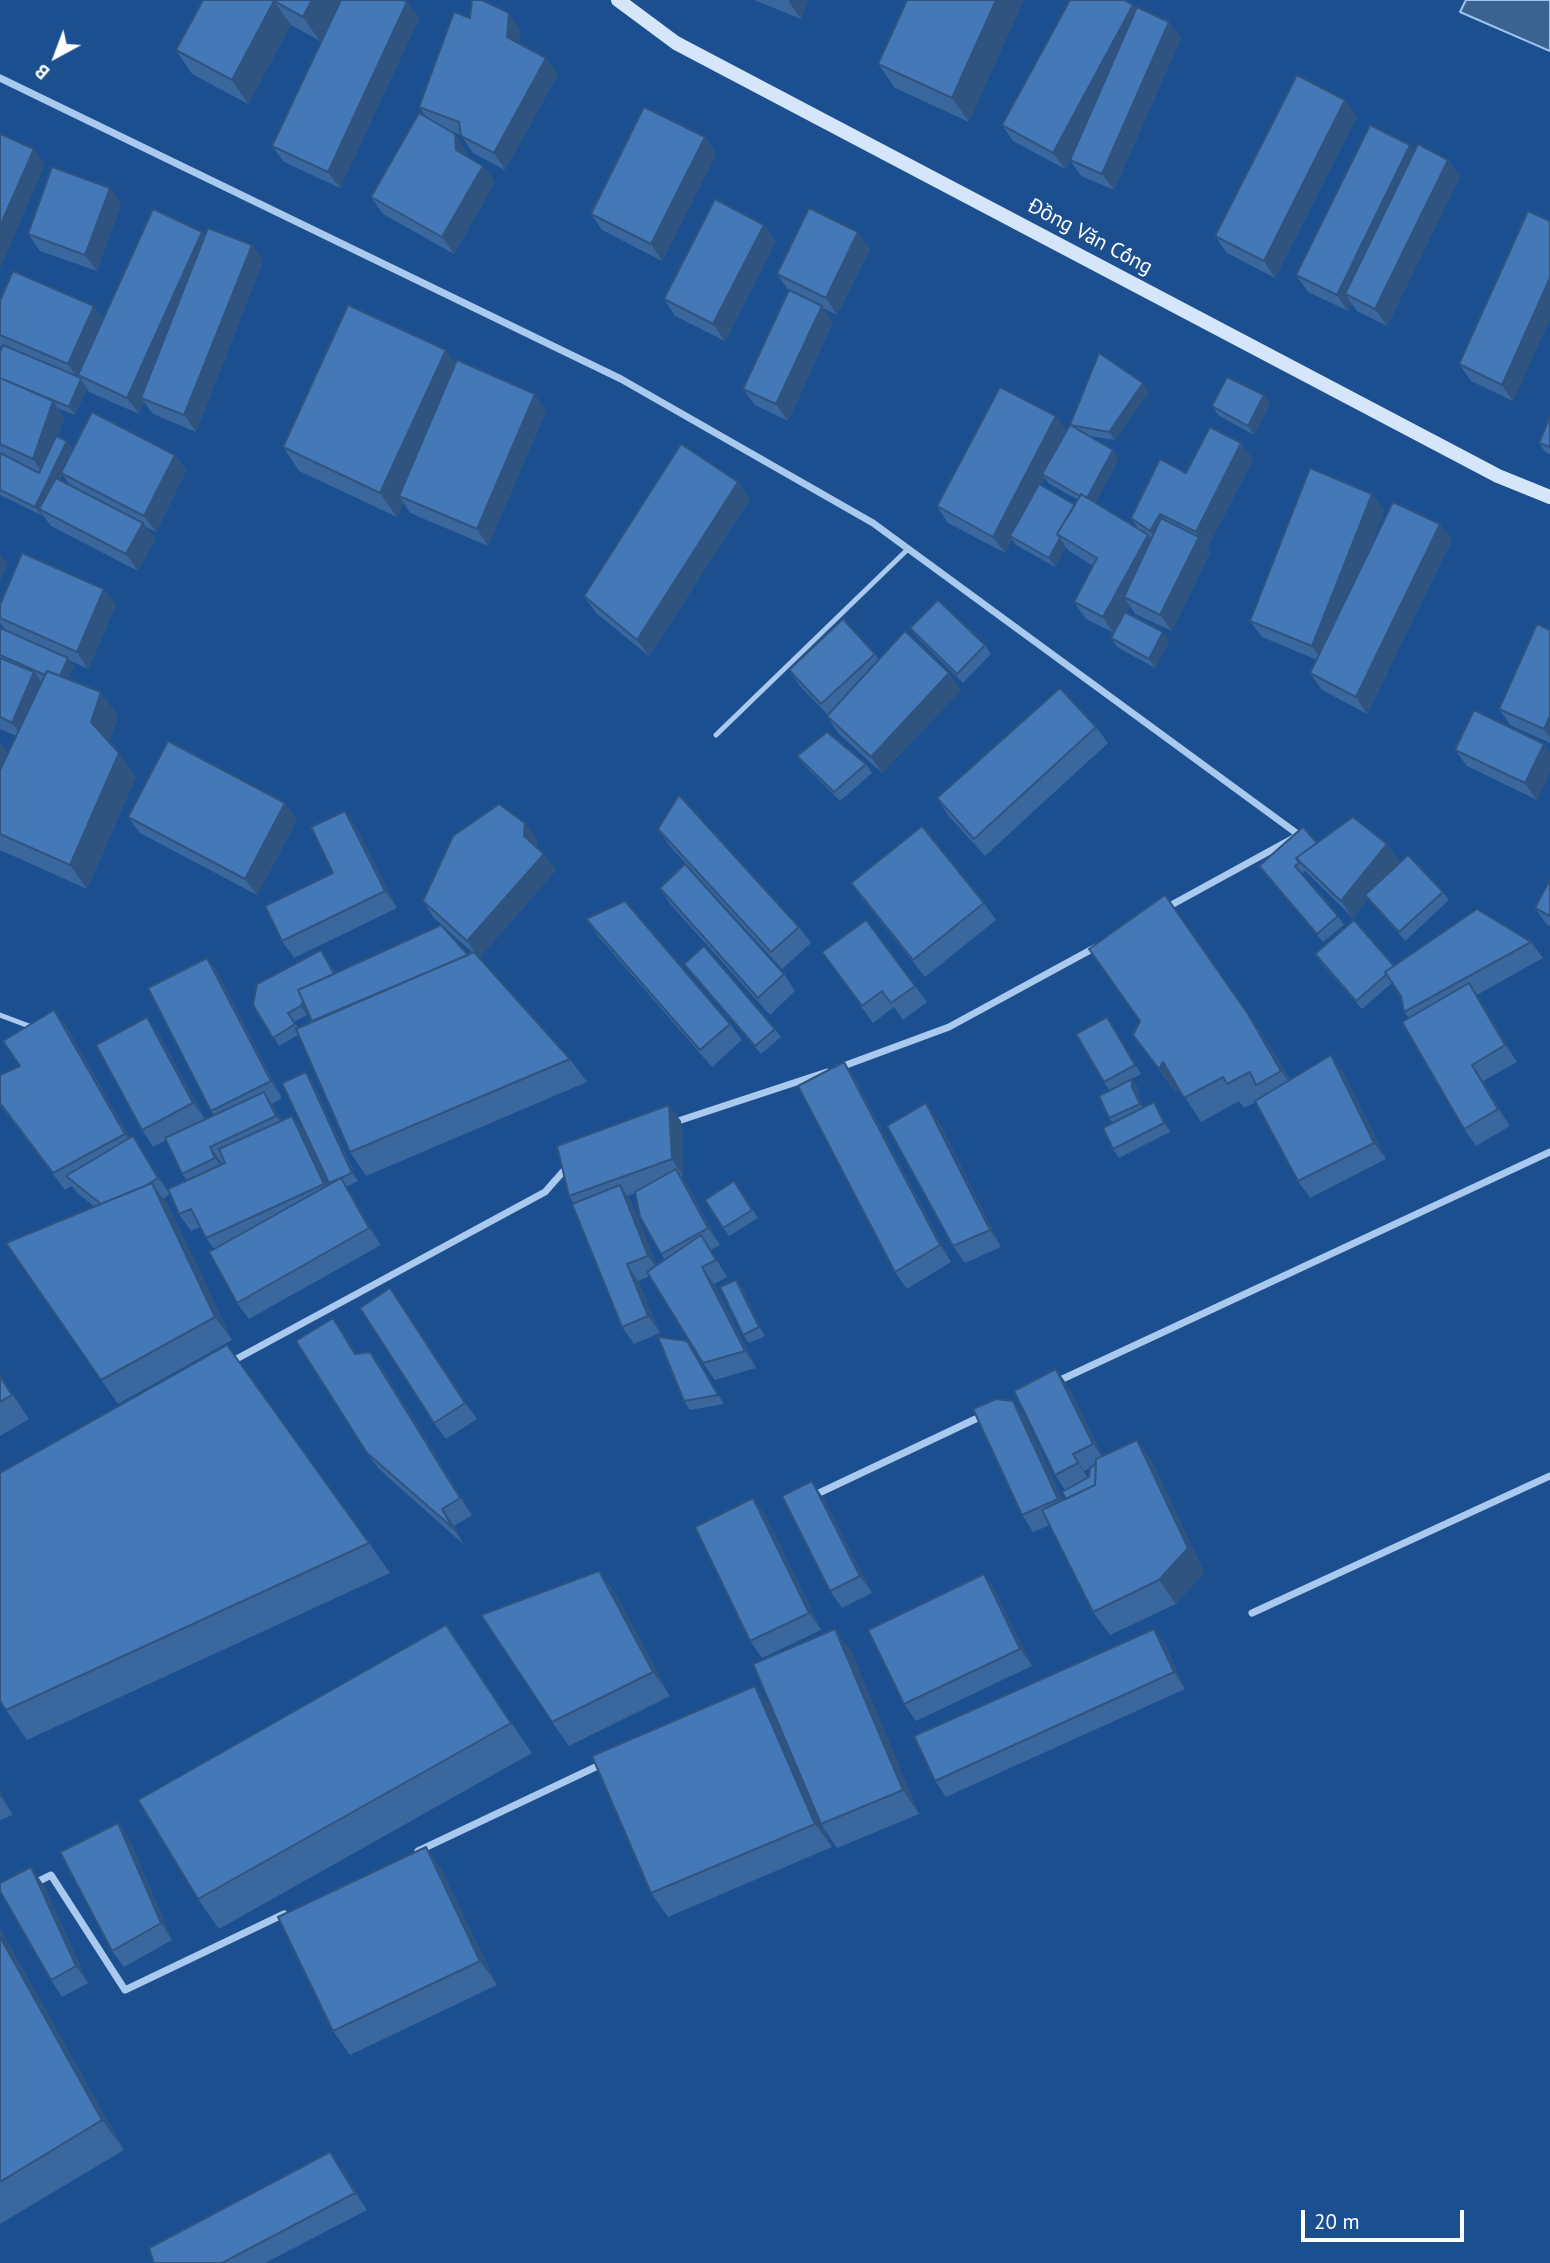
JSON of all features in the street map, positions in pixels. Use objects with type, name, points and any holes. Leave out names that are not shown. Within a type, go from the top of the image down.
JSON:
[{"type":"street","name":"Đồng Văn Cống","points":[[618,0],[676,43],[1499,476],[1550,497]]},
{"type":"street","points":[[0,78],[621,379],[873,523],[1299,835],[1154,915]]},
{"type":"street","points":[[668,1124],[830,1071],[949,1027],[1106,941]]},
{"type":"street","points":[[1046,1387],[1550,1152]]},
{"type":"street","points":[[226,1365],[545,1192],[571,1162]]},
{"type":"street","points":[[819,1493],[995,1410]]},
{"type":"street","points":[[1252,1613],[1550,1476]]},
{"type":"street","points":[[413,1853],[614,1758]]},
{"type":"street","points":[[30,1885],[51,1875],[125,1990],[288,1913]]},
{"type":"lane","points":[[716,735],[908,549]]},
{"type":"lane","points":[[0,1014],[29,1026]]},
{"type":"water","points":[[1466,0],[1550,0],[1550,51],[1460,12]]},
{"type":"building","points":[[203,0],[312,0],[303,17],[274,1],[232,80],[176,50]]},
{"type":"building","points":[[341,0],[407,2],[328,172],[272,146]]},
{"type":"building","points":[[472,0],[482,0],[509,13],[507,37],[546,58],[494,153],[461,136],[459,122],[419,107],[454,12],[470,18]]},
{"type":"building","points":[[907,0],[996,0],[952,98],[878,64]]},
{"type":"building","points":[[1070,0],[1124,0],[1133,5],[1053,153],[1002,125]]},
{"type":"building","points":[[1137,7],[1169,22],[1102,174],[1070,160]]},
{"type":"building","points":[[1297,75],[1345,100],[1264,261],[1215,236]]},
{"type":"building","points":[[644,107],[705,137],[651,244],[591,214]]},
{"type":"building","points":[[419,113],[455,134],[456,150],[483,166],[442,237],[371,197]]},
{"type":"building","points":[[1370,125],[1410,145],[1337,295],[1296,275]]},
{"type":"building","points":[[0,134],[34,149],[0,226]]},
{"type":"building","points":[[1418,144],[1448,160],[1375,309],[1345,294]]},
{"type":"building","points":[[52,167],[110,188],[85,255],[28,234]]},
{"type":"building","points":[[715,199],[764,225],[713,324],[664,299]]},
{"type":"building","points":[[809,208],[858,232],[826,298],[777,274]]},
{"type":"building","points":[[153,209],[202,232],[127,398],[78,375]]},
{"type":"building","points":[[1528,211],[1550,221],[1550,278],[1502,385],[1459,364]]},
{"type":"building","points":[[208,228],[252,245],[184,415],[141,398]]},
{"type":"building","points":[[13,271],[94,306],[68,364],[0,335],[0,301]]},
{"type":"building","points":[[789,290],[822,306],[776,404],[743,389]]},
{"type":"building","points":[[348,305],[446,350],[380,493],[283,447]]},
{"type":"building","points":[[3,345],[79,377],[81,379],[69,407],[0,378],[0,352]]},
{"type":"building","points":[[1099,353],[1143,383],[1109,432],[1070,425]]},
{"type":"building","points":[[457,360],[535,394],[477,529],[399,496]]},
{"type":"building","points":[[1227,377],[1264,395],[1248,426],[1212,406]]},
{"type":"building","points":[[0,378],[53,401],[33,459],[0,444]]},
{"type":"building","points":[[1000,387],[1056,416],[993,537],[937,506]]},
{"type":"building","points":[[92,412],[175,455],[144,516],[61,473]]},
{"type":"building","points":[[1550,417],[1550,447],[1539,443]]},
{"type":"building","points":[[1070,425],[1113,450],[1087,498],[1042,474]]},
{"type":"building","points":[[1210,427],[1241,443],[1196,532],[1160,514],[1150,531],[1131,518],[1160,459],[1186,473]]},
{"type":"building","points":[[56,436],[67,441],[35,507],[0,490],[0,453],[39,473]]},
{"type":"building","points":[[681,444],[738,482],[637,640],[584,596]]},
{"type":"building","points":[[1310,468],[1372,494],[1312,646],[1250,621]]},
{"type":"building","points":[[56,478],[143,523],[126,554],[39,509]]},
{"type":"building","points":[[1039,484],[1075,505],[1057,534],[1060,538],[1049,558],[1010,536]]},
{"type":"building","points":[[1081,494],[1148,535],[1103,617],[1074,602],[1097,558],[1057,534]]},
{"type":"building","points":[[1393,502],[1440,524],[1356,697],[1310,673]]},
{"type":"building","points":[[1161,518],[1199,537],[1160,615],[1124,597]]},
{"type":"building","points":[[22,553],[104,589],[77,652],[0,618],[0,605]]},
{"type":"building","points":[[938,600],[985,645],[957,674],[910,628]]},
{"type":"building","points":[[1125,612],[1163,632],[1149,659],[1111,638]]},
{"type":"building","points":[[843,619],[875,654],[821,704],[789,670]]},
{"type":"building","points":[[1537,624],[1550,630],[1550,716],[1544,729],[1499,709]]},
{"type":"building","points":[[0,628],[68,658],[60,676],[47,671],[45,675],[0,655]]},
{"type":"building","points":[[905,631],[949,673],[871,757],[827,716]]},
{"type":"building","points":[[0,658],[34,672],[12,723],[0,717]]},
{"type":"building","points":[[47,671],[101,692],[91,722],[119,753],[70,865],[0,834],[0,770]]},
{"type":"building","points":[[1060,688],[1096,727],[974,839],[937,798]]},
{"type":"building","points":[[1474,710],[1544,744],[1525,783],[1455,750]]},
{"type":"building","points":[[827,732],[866,764],[834,792],[797,756]]},
{"type":"building","points":[[168,741],[285,803],[245,879],[128,817]]},
{"type":"building","points":[[679,795],[799,927],[771,952],[658,829]]},
{"type":"building","points":[[499,804],[525,823],[524,836],[544,854],[467,941],[423,901],[453,836]]},
{"type":"building","points":[[345,811],[385,891],[282,941],[265,906],[333,873],[311,827]]},
{"type":"building","points":[[1353,817],[1387,844],[1341,901],[1296,858]]},
{"type":"building","points":[[922,826],[984,903],[913,960],[851,883]]},
{"type":"building","points":[[1303,827],[1317,843],[1296,858],[1299,863],[1295,866],[1338,916],[1317,934],[1259,866]]},
{"type":"building","points":[[1408,855],[1443,892],[1399,932],[1365,895]]},
{"type":"building","points":[[685,864],[784,974],[758,998],[660,888]]},
{"type":"building","points":[[1550,880],[1550,916],[1535,908]]},
{"type":"building","points":[[1165,895],[1248,1014],[1281,1071],[1256,1085],[1250,1072],[1227,1084],[1223,1077],[1184,1098],[1163,1062],[1159,1069],[1133,1035],[1140,1021],[1089,949]]},
{"type":"building","points":[[625,901],[730,1024],[700,1050],[586,919]]},
{"type":"building","points":[[1477,909],[1531,942],[1404,1012],[1401,996],[1385,972]]},
{"type":"building","points":[[866,920],[915,986],[891,1003],[882,991],[862,1006],[822,952]]},
{"type":"building","points":[[1354,920],[1394,966],[1356,1001],[1315,954]]},
{"type":"building","points":[[441,925],[468,955],[312,1021],[298,990]]},
{"type":"building","points":[[704,946],[775,1029],[755,1046],[684,964]]},
{"type":"building","points":[[321,950],[334,974],[298,990],[303,1001],[301,1006],[288,1013],[295,1024],[273,1038],[253,1005],[257,984]]},
{"type":"building","points":[[474,952],[570,1059],[350,1152],[296,1029]]},
{"type":"building","points":[[207,958],[271,1081],[211,1111],[148,988]]},
{"type":"building","points":[[1469,983],[1505,1045],[1472,1065],[1498,1109],[1464,1129],[1402,1022]]},
{"type":"building","points":[[54,1010],[125,1134],[53,1173],[0,1103],[0,1075],[20,1066],[3,1041]]},
{"type":"building","points":[[147,1017],[193,1103],[142,1130],[96,1045]]},
{"type":"building","points":[[1107,1017],[1135,1065],[1104,1082],[1076,1034]]},
{"type":"building","points":[[1331,1055],[1374,1143],[1298,1181],[1255,1101]]},
{"type":"building","points":[[844,1062],[940,1245],[895,1272],[798,1086]]},
{"type":"building","points":[[306,1072],[352,1173],[329,1183],[282,1083]]},
{"type":"building","points":[[1132,1079],[1132,1087],[1140,1104],[1109,1118],[1099,1096]]},
{"type":"building","points":[[264,1092],[276,1116],[210,1147],[215,1158],[182,1174],[165,1138]]},
{"type":"building","points":[[1154,1102],[1164,1123],[1113,1149],[1103,1128]]},
{"type":"building","points":[[926,1103],[990,1230],[953,1246],[887,1126]]},
{"type":"building","points":[[669,1105],[672,1159],[569,1196],[557,1146]]},
{"type":"building","points":[[292,1116],[324,1184],[206,1238],[191,1209],[179,1214],[168,1189],[225,1163],[219,1149]]},
{"type":"building","points":[[133,1136],[158,1178],[145,1186],[101,1204],[66,1176]]},
{"type":"building","points":[[676,1169],[708,1228],[661,1254],[640,1217],[635,1192]]},
{"type":"building","points":[[341,1178],[369,1228],[237,1303],[209,1252]]},
{"type":"building","points":[[734,1181],[752,1210],[723,1228],[705,1200]]},
{"type":"building","points":[[152,1183],[215,1317],[101,1380],[6,1243]]},
{"type":"building","points":[[620,1185],[648,1256],[627,1264],[648,1316],[622,1327],[572,1204]]},
{"type":"building","points":[[701,1235],[716,1260],[702,1267],[745,1351],[703,1363],[647,1272]]},
{"type":"building","points":[[736,1280],[759,1327],[743,1335],[720,1287]]},
{"type":"building","points":[[390,1288],[465,1403],[434,1423],[360,1308]]},
{"type":"building","points":[[333,1318],[355,1354],[370,1352],[460,1498],[442,1509],[453,1528],[367,1453],[296,1341]]},
{"type":"building","points":[[658,1337],[687,1341],[718,1395],[684,1401]]},
{"type":"building","points":[[227,1345],[369,1543],[6,1710],[0,1701],[0,1473]]},
{"type":"building","points":[[1056,1369],[1093,1444],[1073,1454],[1078,1463],[1055,1475],[1014,1391]]},
{"type":"building","points":[[0,1376],[12,1395],[0,1402]]},
{"type":"building","points":[[996,1399],[1013,1401],[1058,1499],[1022,1515],[973,1409]]},
{"type":"building","points":[[1137,1440],[1188,1548],[1159,1580],[1093,1612],[1042,1510],[1095,1485],[1096,1459]]},
{"type":"building","points":[[1096,1464],[1095,1485],[1066,1499],[1062,1492],[1089,1477],[1090,1468]]},
{"type":"building","points":[[812,1481],[860,1576],[830,1591],[782,1496]]},
{"type":"building","points":[[753,1498],[809,1613],[750,1641],[695,1527]]},
{"type":"building","points":[[599,1571],[653,1672],[552,1722],[481,1615]]},
{"type":"building","points":[[984,1574],[1020,1649],[904,1704],[868,1630]]},
{"type":"building","points":[[446,1625],[511,1723],[198,1899],[138,1800]]},
{"type":"building","points":[[835,1629],[903,1790],[821,1824],[753,1664]]},
{"type":"building","points":[[1154,1629],[1174,1672],[935,1781],[914,1736]]},
{"type":"building","points":[[755,1686],[815,1824],[651,1893],[592,1756]]},
{"type":"building","points":[[118,1823],[161,1923],[112,1951],[60,1852]]},
{"type":"building","points":[[426,1847],[480,1961],[333,2031],[278,1917]]},
{"type":"building","points":[[31,1867],[76,1966],[51,1980],[0,1891],[0,1883]]},
{"type":"building","points":[[0,1937],[102,2120],[0,2182]]},
{"type":"building","points":[[330,2152],[355,2193],[222,2263],[154,2263],[149,2248]]}]
